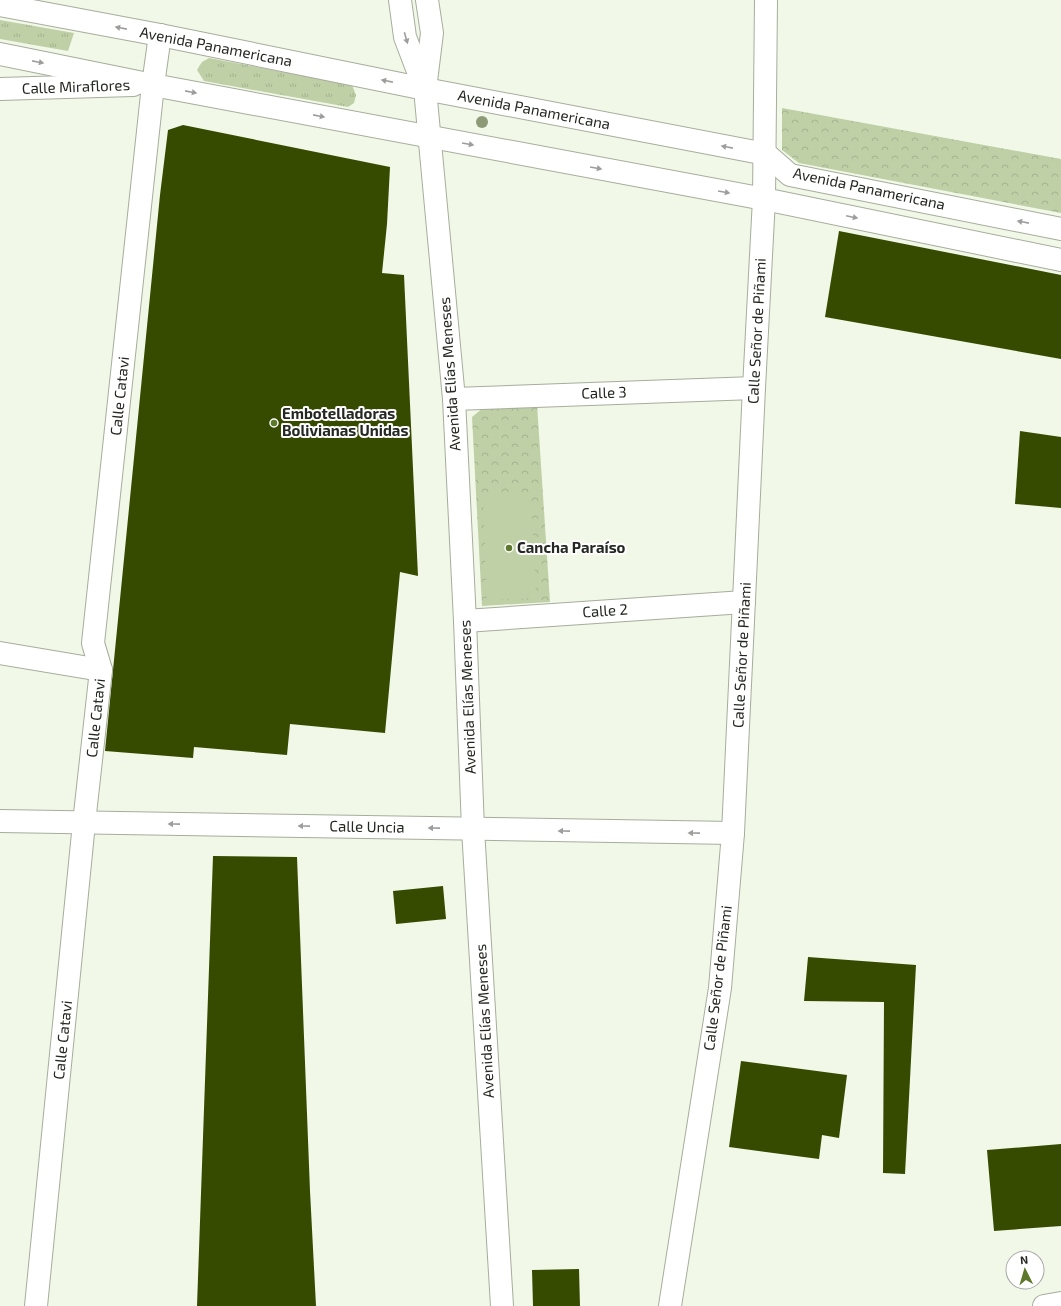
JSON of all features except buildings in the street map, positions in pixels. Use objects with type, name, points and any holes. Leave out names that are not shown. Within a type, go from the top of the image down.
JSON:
[{"type":"main road","name":"Avenida Elías Meneses","points":[[400,0],[405,37],[425,89]]},
{"type":"main road","name":"Avenida Elías Meneses","points":[[428,0],[432,33],[425,89],[454,399],[473,829],[502,1306]]},
{"type":"main road","name":"Calle Señor de Piñami","points":[[670,1306],[720,988],[733,833],[766,154],[766,0]]},
{"type":"main road","name":"Avenida Panamericana","points":[[0,5],[160,35],[425,89],[766,154],[790,175],[1061,229]]},
{"type":"main road","name":"Calle Catavi","points":[[36,1306],[84,823],[101,670],[93,643],[153,85],[160,35]]},
{"type":"main road","name":"Avenida Panamericana","points":[[0,54],[153,85],[764,199],[1061,260]]},
{"type":"main road","name":"Calle Miraflores","points":[[0,89],[153,85]]},
{"type":"main road","name":"Calle 3","points":[[454,399],[754,388]]},
{"type":"main road","name":"Calle 2","points":[[465,621],[744,602]]},
{"type":"main road","points":[[0,653],[101,670]]},
{"type":"main road","name":"Calle Uncia","points":[[0,820],[84,823],[733,833]]},
{"type":"main road","points":[[1044,1306],[1061,1303]]},
{"type":"green space","points":[[0,20],[74,33],[68,51],[0,39]]},
{"type":"green space","points":[[209,58],[352,85],[356,95],[354,103],[348,107],[204,81],[197,70],[202,62]]},
{"type":"green space","points":[[782,108],[1061,159],[1061,213],[799,163],[782,150]]},
{"type":"green space","points":[[537,404],[550,602],[482,606],[472,417],[483,408]]},
{"type":"green space","name":"Cancha Paraíso","points":[[531,495],[536,598],[487,600],[483,497]]},
{"type":"place","name":"Embotelladoras Bolivianas Unidas","points":[[274,423]]},
{"type":"place","name":"Cancha Paraíso","points":[[509,548]]}]
